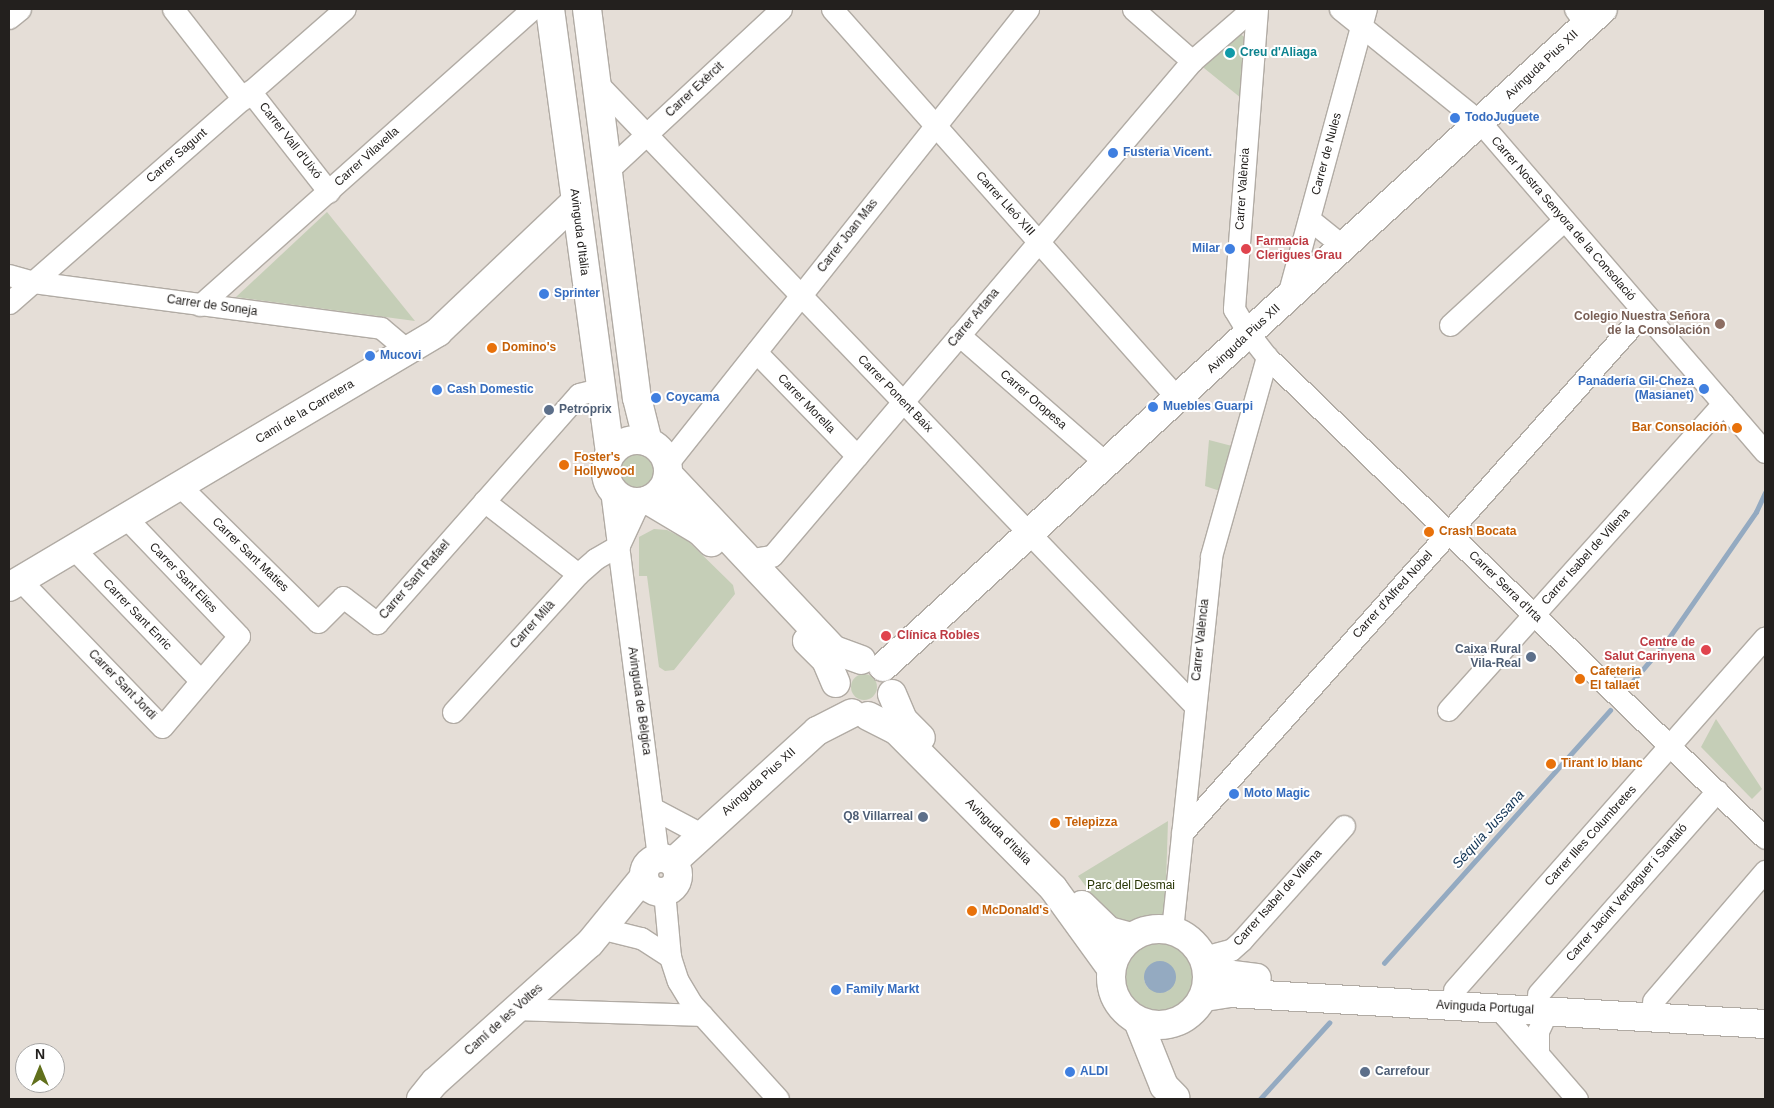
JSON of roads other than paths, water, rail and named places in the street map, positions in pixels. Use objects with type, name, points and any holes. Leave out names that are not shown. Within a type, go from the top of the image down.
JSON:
[{"type":"main road","points":[[587,9],[637,398],[648,442]]},
{"type":"main road","name":"Avinguda d'Itàlia","points":[[533,10],[575,202],[599,389],[610,454]]},
{"type":"main road","name":"Avinguda Pius XII","points":[[872,663],[1030,535],[1480,122],[1588,14]]},
{"type":"main road","name":"Camí de la Carretera","points":[[14,583],[127,519],[438,332],[575,202]]},
{"type":"main road","points":[[627,441],[648,442],[657,447],[668,469],[746,560],[834,650],[872,663],[890,676],[892,694],[883,709],[848,702],[826,660],[700,531],[643,501],[624,499],[612,490],[605,472],[610,454],[627,441]]},
{"type":"main road","points":[[643,501],[662,490],[668,469]]},
{"type":"main road","points":[[848,702],[845,667],[872,663]]},
{"type":"main road","name":"Avinguda d'Itàlia","points":[[892,694],[903,720],[1062,882],[1096,921],[1109,931],[1132,936]]},
{"type":"main road","name":"Avinguda d'Itàlia","points":[[848,702],[896,730],[1053,888],[1111,968]]},
{"type":"main road","name":"Avinguda Pius XII","points":[[660,876],[701,834],[848,702]]},
{"type":"main road","name":"Camí de les Voltes","points":[[421,1099],[434,1082],[601,937],[660,876]]},
{"type":"main road","points":[[1138,1022],[1155,1026],[1172,1025],[1191,1015],[1206,976],[1192,940],[1172,930],[1152,929],[1132,936],[1118,950],[1111,968],[1112,989],[1118,1002],[1138,1022],[1164,1086],[1175,1098]]},
{"type":"main road","name":"Avinguda Portugal","points":[[1206,976],[1454,990],[1542,1003],[1763,1023]]},
{"type":"main road","name":"Avinguda Portugal","points":[[1206,976],[1229,993],[1498,1009],[1542,1003],[1653,1001],[1763,1023]]},
{"type":"main road","points":[[1172,1025],[1166,1048],[1175,1098]]},
{"type":"street","points":[[9,18],[20,9]]},
{"type":"street","name":"Carrer Vall d'Uixó","points":[[173,9],[329,192]]},
{"type":"street","name":"Carrer Sagunt","points":[[9,303],[345,9]]},
{"type":"street","name":"Carrer Exèrcit","points":[[608,170],[781,9]]},
{"type":"street","name":"Carrer Lleó XIII","points":[[832,9],[1178,399]]},
{"type":"street","name":"Carrer Joan Mas","points":[[668,469],[756,352],[1028,9]]},
{"type":"street","points":[[1132,9],[1192,61]]},
{"type":"street","name":"Carrer Artana","points":[[746,560],[772,556],[1192,61],[1252,9]]},
{"type":"street","name":"Carrer València","points":[[1249,334],[1234,309],[1257,9]]},
{"type":"street","name":"Carrer Nostra Senyora de la Consolació","points":[[1340,9],[1364,17],[1480,122],[1765,452]]},
{"type":"street","name":"Carrer Vilavella","points":[[200,305],[533,10]]},
{"type":"street","name":"Carrer de Nules","points":[[1287,299],[1364,17]]},
{"type":"street","name":"Carrer Ponent Baix","points":[[596,83],[1194,705]]},
{"type":"street","points":[[1309,218],[1344,247]]},
{"type":"street","points":[[1450,325],[1564,220]]},
{"type":"street","name":"Carrer de Soneja","points":[[9,275],[33,282],[381,328],[408,351]]},
{"type":"street","name":"Carrer d'Alfred Nobel","points":[[1182,833],[1644,312]]},
{"type":"street","name":"Carrer Serra d'Irta","points":[[1249,334],[1267,357],[1765,838]]},
{"type":"street","name":"Carrer Oropesa","points":[[959,335],[1107,464]]},
{"type":"street","name":"Carrer Morella","points":[[756,352],[857,456]]},
{"type":"street","name":"Carrer València","points":[[1172,930],[1210,556],[1267,357]]},
{"type":"street","name":"Carrer Sant Rafael","points":[[318,622],[343,597],[377,623],[579,394],[599,389]]},
{"type":"street","name":"Carrer Isabel de Villena","points":[[1448,710],[1723,403]]},
{"type":"street","name":"Carrer Sant Maties","points":[[181,487],[318,622]]},
{"type":"street","name":"Avinguda de Bèlgica","points":[[612,490],[654,810],[670,957],[678,981],[702,1015],[778,1099]]},
{"type":"street","points":[[484,501],[578,574]]},
{"type":"street","points":[[619,545],[643,501]]},
{"type":"street","name":"Carrer Sant Elies","points":[[127,519],[239,636]]},
{"type":"street","name":"Carrer Milà","points":[[453,712],[578,574],[595,559],[619,545]]},
{"type":"street","name":"Carrer Sant Enric","points":[[74,549],[201,681]]},
{"type":"street","name":"Carrer Sant Jordi","points":[[14,583],[162,726],[239,636]]},
{"type":"street","name":"Carrer Illes Columbretes","points":[[1454,990],[1765,636]]},
{"type":"street","name":"Carrer Jacint Verdaguer i Santaló","points":[[1538,1052],[1538,1031],[1542,1003],[1716,791]]},
{"type":"street","points":[[654,810],[701,834]]},
{"type":"street","name":"Carrer Isabel de Villena","points":[[1206,976],[1242,940],[1344,826]]},
{"type":"street","points":[[1653,1001],[1765,871]]},
{"type":"street","points":[[601,937],[641,938],[670,957]]},
{"type":"street","points":[[1498,1009],[1538,1052],[1577,1099]]},
{"type":"street","points":[[516,1010],[702,1015]]},
{"type":"water","points":[[1160,961],[1166,962],[1171,966],[1175,971],[1175,983],[1171,988],[1166,992],[1160,993],[1154,992],[1149,988],[1145,983],[1144,977],[1145,971],[1149,966],[1154,962]]},
{"type":"waterway","name":"Séquia Jussana","points":[[1632,682],[1666,642],[1756,512],[1765,493]]},
{"type":"waterway","name":"Séquia Jussana","points":[[1384,963],[1610,710]]},
{"type":"waterway","name":"Séquia Jussana","points":[[1260,1099],[1329,1023]]},
{"type":"place","name":"Creu d'Aliaga","points":[[1230,53]]},
{"type":"place","name":"TodoJuguete","points":[[1455,118]]},
{"type":"place","name":"Fusteria Vicent.","points":[[1113,153]]},
{"type":"place","name":"Milar","points":[[1230,249]]},
{"type":"place","name":"Farmacia Clerigues Grau","points":[[1246,249]]},
{"type":"place","name":"Sprinter","points":[[544,294]]},
{"type":"place","name":"Colegio Nuestra Señora de la Consolación","points":[[1720,324]]},
{"type":"place","name":"Domino's","points":[[492,348]]},
{"type":"place","name":"Mucovi","points":[[370,356]]},
{"type":"place","name":"Panadería Gil-Cheza (Masianet)","points":[[1704,389]]},
{"type":"place","name":"Cash Domestic","points":[[437,390]]},
{"type":"place","name":"Coycama","points":[[656,398]]},
{"type":"place","name":"Muebles Guarpi","points":[[1153,407]]},
{"type":"place","name":"Petroprix","points":[[549,410]]},
{"type":"place","name":"Bar Consolación","points":[[1737,428]]},
{"type":"place","name":"Foster's Hollywood","points":[[564,465]]},
{"type":"place","name":"Crash Bocata","points":[[1429,532]]},
{"type":"place","name":"Clínica Robles","points":[[886,636]]},
{"type":"place","name":"Centre de Salut Carinyena","points":[[1706,650]]},
{"type":"place","name":"Caixa Rural Vila-Real","points":[[1531,657]]},
{"type":"place","name":"Cafeteria El tallaet","points":[[1580,679]]},
{"type":"place","name":"Tirant lo blanc","points":[[1551,764]]},
{"type":"place","name":"Moto Magic","points":[[1234,794]]},
{"type":"place","name":"Q8 Villarreal","points":[[923,817]]},
{"type":"place","name":"Telepizza","points":[[1055,823]]},
{"type":"place","name":"McDonald's","points":[[972,911]]},
{"type":"place","name":"Family Markt","points":[[836,990]]},
{"type":"place","name":"ALDI","points":[[1070,1072]]},
{"type":"place","name":"Carrefour","points":[[1365,1072]]},
{"type":"park label","name":"Parc del Desmai","points":[[1131,886]]}]
